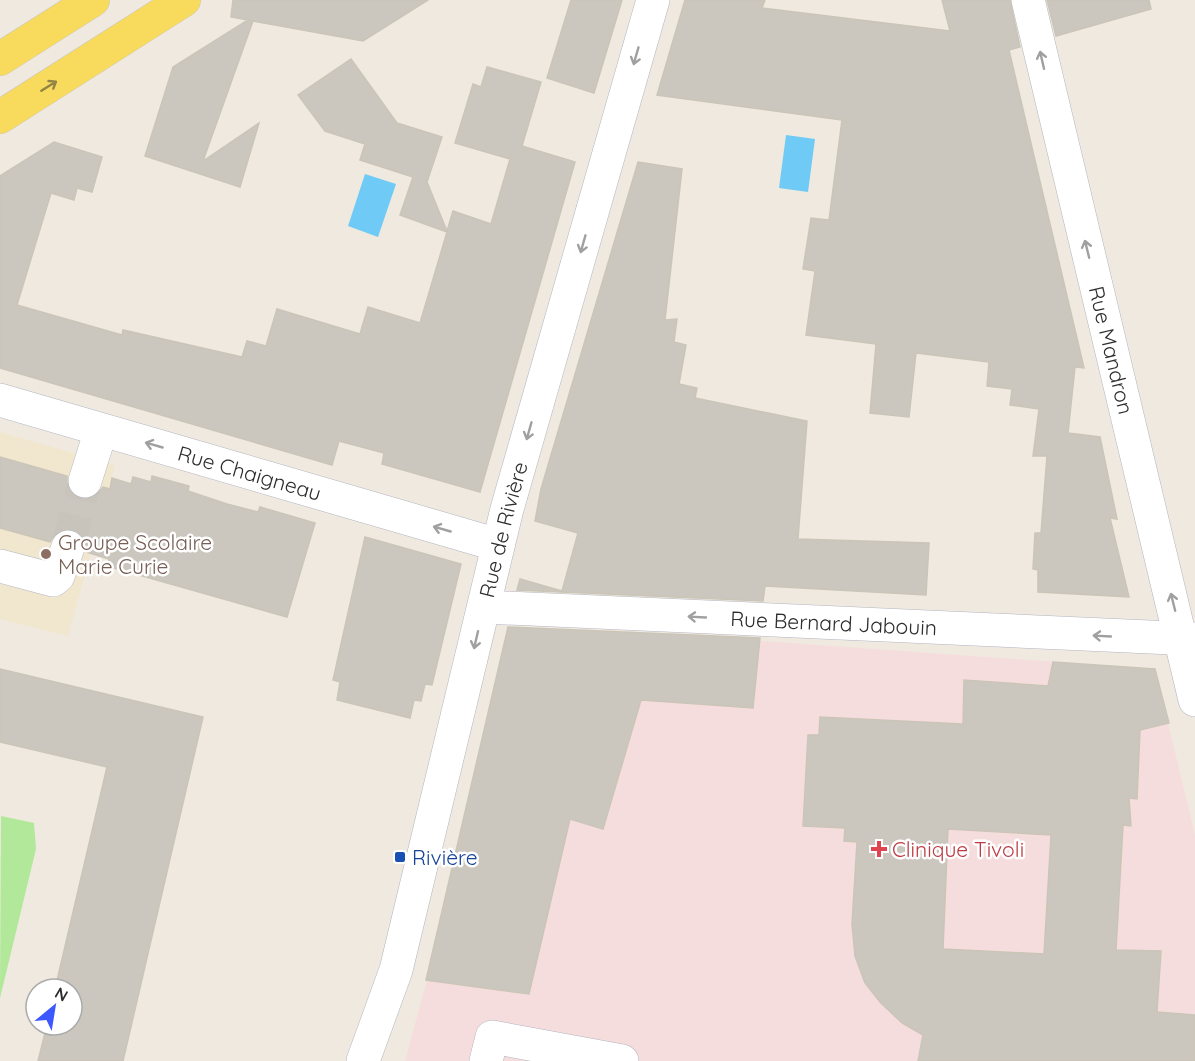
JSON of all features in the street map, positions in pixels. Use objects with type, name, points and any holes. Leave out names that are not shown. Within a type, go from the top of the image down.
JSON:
[{"type":"main road","points":[[0,59],[93,0]]},
{"type":"main road","points":[[0,117],[184,0]]},
{"type":"street","name":"Rue de Rivière","points":[[363,1061],[396,970],[498,545],[653,0]]},
{"type":"street","name":"Rue Mandron","points":[[1028,0],[1188,639],[1195,700]]},
{"type":"street","name":"Rue Chaigneau","points":[[0,400],[498,545]]},
{"type":"street","points":[[85,482],[101,430]]},
{"type":"street","points":[[0,566],[52,580],[58,576],[68,547]]},
{"type":"street","name":"Rue Bernard Jabouin","points":[[484,607],[1188,639]]},
{"type":"street","points":[[486,1061],[492,1037],[622,1061]]},
{"type":"shaded area","name":"Groupe Scolaire Marie Curie","points":[[0,432],[115,465],[68,636],[0,619]]},
{"type":"shaded area","name":"Clinique Tivoli","points":[[607,630],[1155,669],[1195,835],[1195,1061],[405,1061],[427,980],[529,994],[572,810]]},
{"type":"green space","points":[[1,816],[34,823],[36,849],[0,998]]},
{"type":"water","points":[[786,135],[815,139],[808,192],[779,188]]},
{"type":"water","points":[[365,174],[396,184],[378,237],[348,226]]},
{"type":"building","points":[[233,0],[428,0],[363,41],[253,21],[203,161],[259,123],[240,187],[145,156],[173,67],[248,20],[231,17]]},
{"type":"building","points":[[571,0],[622,0],[594,93],[547,78]]},
{"type":"building","points":[[685,0],[765,0],[762,8],[950,31],[942,0],[1010,0],[1020,47],[1009,50],[1084,368],[1075,367],[1068,433],[1100,437],[1117,519],[1110,518],[1129,597],[1038,592],[1038,570],[1033,569],[1035,533],[1041,533],[1047,456],[1033,456],[1039,409],[1010,405],[1012,389],[987,386],[989,362],[916,353],[909,417],[870,413],[876,344],[806,335],[815,271],[803,269],[811,218],[829,220],[842,120],[657,95]]},
{"type":"building","points":[[1047,0],[1149,0],[1151,9],[1056,36]]},
{"type":"building","points":[[351,59],[397,123],[442,137],[427,182],[447,231],[453,211],[491,224],[510,159],[455,143],[473,84],[481,87],[487,67],[541,82],[522,146],[575,162],[480,492],[382,464],[384,453],[339,441],[332,465],[0,368],[0,176],[54,142],[102,157],[92,192],[77,188],[74,200],[51,193],[17,305],[122,335],[123,330],[242,357],[247,341],[266,346],[277,309],[360,334],[368,307],[420,323],[447,232],[400,215],[413,177],[360,160],[365,144],[325,131],[298,95]]},
{"type":"building","points":[[638,162],[682,169],[665,320],[677,319],[674,342],[686,345],[679,384],[697,388],[695,398],[807,421],[798,539],[929,543],[926,595],[765,586],[763,601],[517,590],[520,579],[562,591],[578,533],[535,521],[541,489]]},
{"type":"building","points":[[0,457],[67,476],[67,486],[71,493],[80,499],[88,499],[97,495],[103,487],[110,489],[112,478],[131,484],[133,477],[151,482],[152,476],[189,486],[188,491],[227,504],[258,512],[260,507],[315,523],[287,617],[107,566],[109,559],[86,552],[86,544],[82,535],[74,529],[65,529],[56,533],[50,542],[0,528]]},
{"type":"building","points":[[365,537],[461,564],[432,685],[425,684],[421,701],[414,700],[410,718],[337,700],[340,682],[333,680]]},
{"type":"building","points":[[508,627],[760,638],[753,708],[641,700],[603,829],[570,819],[529,994],[426,980]]},
{"type":"building","points":[[1053,662],[1155,669],[1169,723],[1140,730],[1137,799],[1129,798],[1131,826],[1123,825],[1116,950],[1161,951],[1157,1012],[1195,1015],[1195,1061],[918,1061],[923,1035],[902,1023],[880,1002],[865,983],[855,956],[852,924],[857,842],[844,841],[845,828],[803,826],[808,735],[819,735],[820,717],[963,724],[964,680],[1048,686]],"holes":[[[948,829],[1051,835],[1044,954],[943,949]]]},
{"type":"building","points":[[0,669],[203,717],[123,1061],[38,1061],[44,1037],[84,1037],[84,977],[58,977],[107,767],[0,742]]},
{"type":"tunnel","points":[[68,547],[85,481]]},
{"type":"place","name":"Groupe Scolaire Marie Curie","points":[[46,554]]},
{"type":"place","name":"Clinique Tivoli","points":[[879,849]]},
{"type":"place","name":"Rivière","points":[[400,857]]}]
